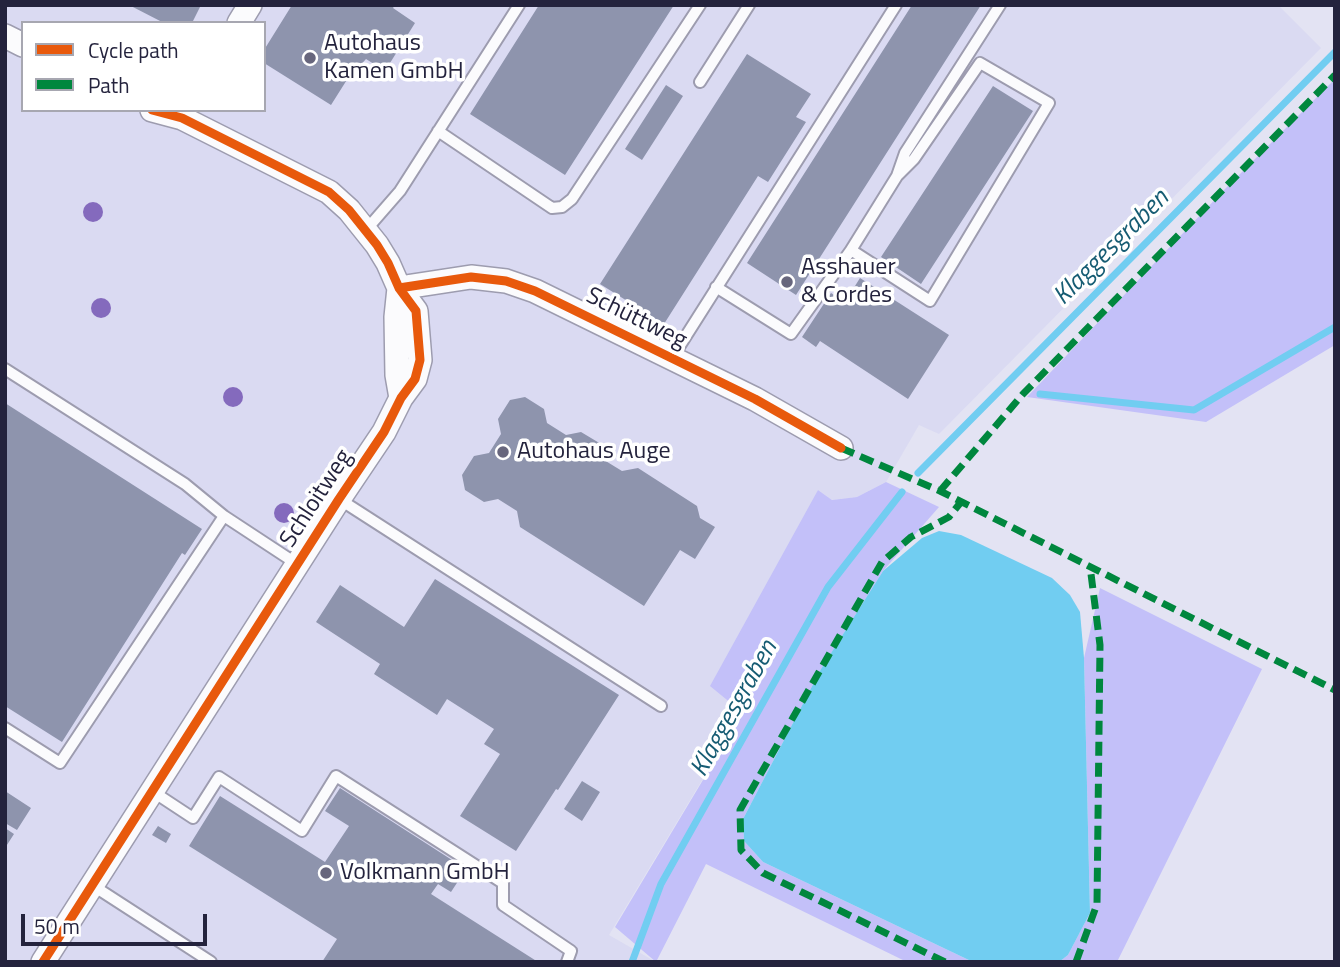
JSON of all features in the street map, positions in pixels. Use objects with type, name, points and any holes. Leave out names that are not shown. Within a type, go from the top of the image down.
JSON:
[{"type":"street","points":[[240,21],[250,5]]},
{"type":"street","points":[[5,36],[21,44]]},
{"type":"street","name":"Schloitweg","points":[[43,962],[384,432],[401,398],[415,379],[420,360],[416,311],[399,288],[388,262],[349,210],[329,192],[183,114]]},
{"type":"street","name":"Schüttweg","points":[[399,288],[471,277],[506,281],[535,290],[755,399],[841,448]]},
{"type":"lane","points":[[366,230],[400,191],[519,5]]},
{"type":"lane","points":[[438,131],[552,208],[562,207],[572,199],[700,5]]},
{"type":"lane","points":[[701,82],[749,5]]},
{"type":"lane","points":[[672,358],[896,5]]},
{"type":"lane","points":[[716,287],[791,334],[851,250],[897,176],[905,153],[1000,5]]},
{"type":"lane","points":[[851,250],[930,301],[1048,103],[979,63],[914,159],[897,176]]},
{"type":"lane","points":[[5,369],[185,484],[224,516],[297,564]]},
{"type":"lane","points":[[339,499],[661,706]]},
{"type":"lane","points":[[5,728],[60,763],[224,516]]},
{"type":"lane","points":[[152,791],[193,818],[219,777],[302,831],[336,776],[503,883],[503,905],[571,951],[566,962]]},
{"type":"lane","points":[[92,885],[211,962]]},
{"type":"shaded area","points":[[5,5],[1278,5],[1321,48],[939,434],[919,425],[886,482],[857,497],[832,500],[818,490],[743,712],[609,935],[656,962],[5,962]]},
{"type":"shaded area","points":[[1335,79],[1335,345],[1206,422],[1027,397],[1224,190]]},
{"type":"shaded area","points":[[886,482],[939,507],[883,571],[821,669],[743,819],[744,841],[763,862],[973,962],[907,962],[706,864],[656,962],[615,927],[743,713],[710,686],[818,490],[832,500],[857,497]]},
{"type":"shaded area","points":[[939,531],[961,535],[1052,578],[1070,595],[1080,612],[1084,658],[1090,913],[1068,955],[1059,962],[973,962],[763,862],[744,841],[743,819],[821,669],[883,571],[922,538]]},
{"type":"shaded area","points":[[1100,588],[1262,669],[1117,962],[1059,962],[1068,955],[1090,913],[1084,658]]},
{"type":"building","points":[[129,5],[201,5],[193,21],[160,21]]},
{"type":"building","points":[[292,5],[395,5],[393,8],[415,23],[385,71],[366,59],[357,69],[355,67],[331,105],[266,64],[266,47]]},
{"type":"building","points":[[539,5],[674,5],[565,175],[470,114]]},
{"type":"building","points":[[912,5],[981,5],[796,295],[747,263]]},
{"type":"building","points":[[747,54],[811,94],[796,117],[806,122],[768,182],[758,176],[664,324],[600,284]]},
{"type":"building","points":[[666,85],[683,96],[642,160],[625,149]]},
{"type":"building","points":[[993,86],[1033,111],[921,284],[881,257]]},
{"type":"building","points":[[860,278],[949,335],[908,399],[820,341],[816,347],[802,337],[831,293],[845,302]]},
{"type":"building","points":[[525,397],[544,409],[547,423],[566,435],[581,432],[601,444],[604,460],[622,471],[638,468],[697,506],[700,518],[715,527],[695,559],[680,550],[644,606],[520,527],[517,511],[498,499],[484,502],[465,490],[462,475],[474,456],[489,453],[501,434],[498,419],[510,400]]},
{"type":"building","points":[[5,403],[202,529],[185,555],[182,553],[62,742],[5,706]]},
{"type":"building","points":[[435,579],[619,695],[516,851],[460,816],[500,754],[484,744],[494,729],[447,699],[437,715],[374,674],[380,664],[316,622],[340,585],[404,627]]},
{"type":"building","points":[[582,781],[600,792],[582,821],[564,809]]},
{"type":"building","name":"Volkmann GmbH","points":[[340,788],[466,869],[451,892],[438,884],[431,894],[538,962],[322,962],[337,939],[189,846],[220,796],[325,862],[349,826],[325,811]]},
{"type":"building","points":[[5,791],[31,808],[17,830],[5,823]]},
{"type":"building","points":[[158,826],[171,834],[166,843],[152,835]]},
{"type":"building","points":[[5,828],[14,834],[5,848]]},
{"type":"waterway","name":"Klaggesgraben","points":[[918,473],[1335,52]]},
{"type":"waterway","points":[[1040,394],[1194,410],[1335,327]]},
{"type":"waterway","name":"Klaggesgraben","points":[[632,962],[661,884],[828,587],[902,492]]},
{"type":"marked path","points":[[940,491],[1023,394],[1335,75]]},
{"type":"marked path","points":[[841,448],[940,491],[1335,690]]},
{"type":"marked path","points":[[945,962],[763,873],[741,850],[740,810],[882,562],[911,537],[949,517],[961,502]]},
{"type":"marked path","points":[[1076,962],[1097,904],[1100,645],[1090,566]]},
{"type":"cycle path","points":[[43,962],[384,432],[401,398],[415,379],[420,360],[416,311],[399,288],[377,245],[349,210],[329,192],[182,118],[160,112]]},
{"type":"cycle path","points":[[399,288],[471,277],[506,281],[535,291],[755,399],[841,448]]},
{"type":"place","name":"Autohaus Kamen GmbH","points":[[310,58]]},
{"type":"place","name":"Asshauer & Cordes","points":[[787,282]]},
{"type":"place","name":"Autohaus Auge","points":[[503,452]]},
{"type":"place","name":"Volkmann GmbH","points":[[326,873]]}]
